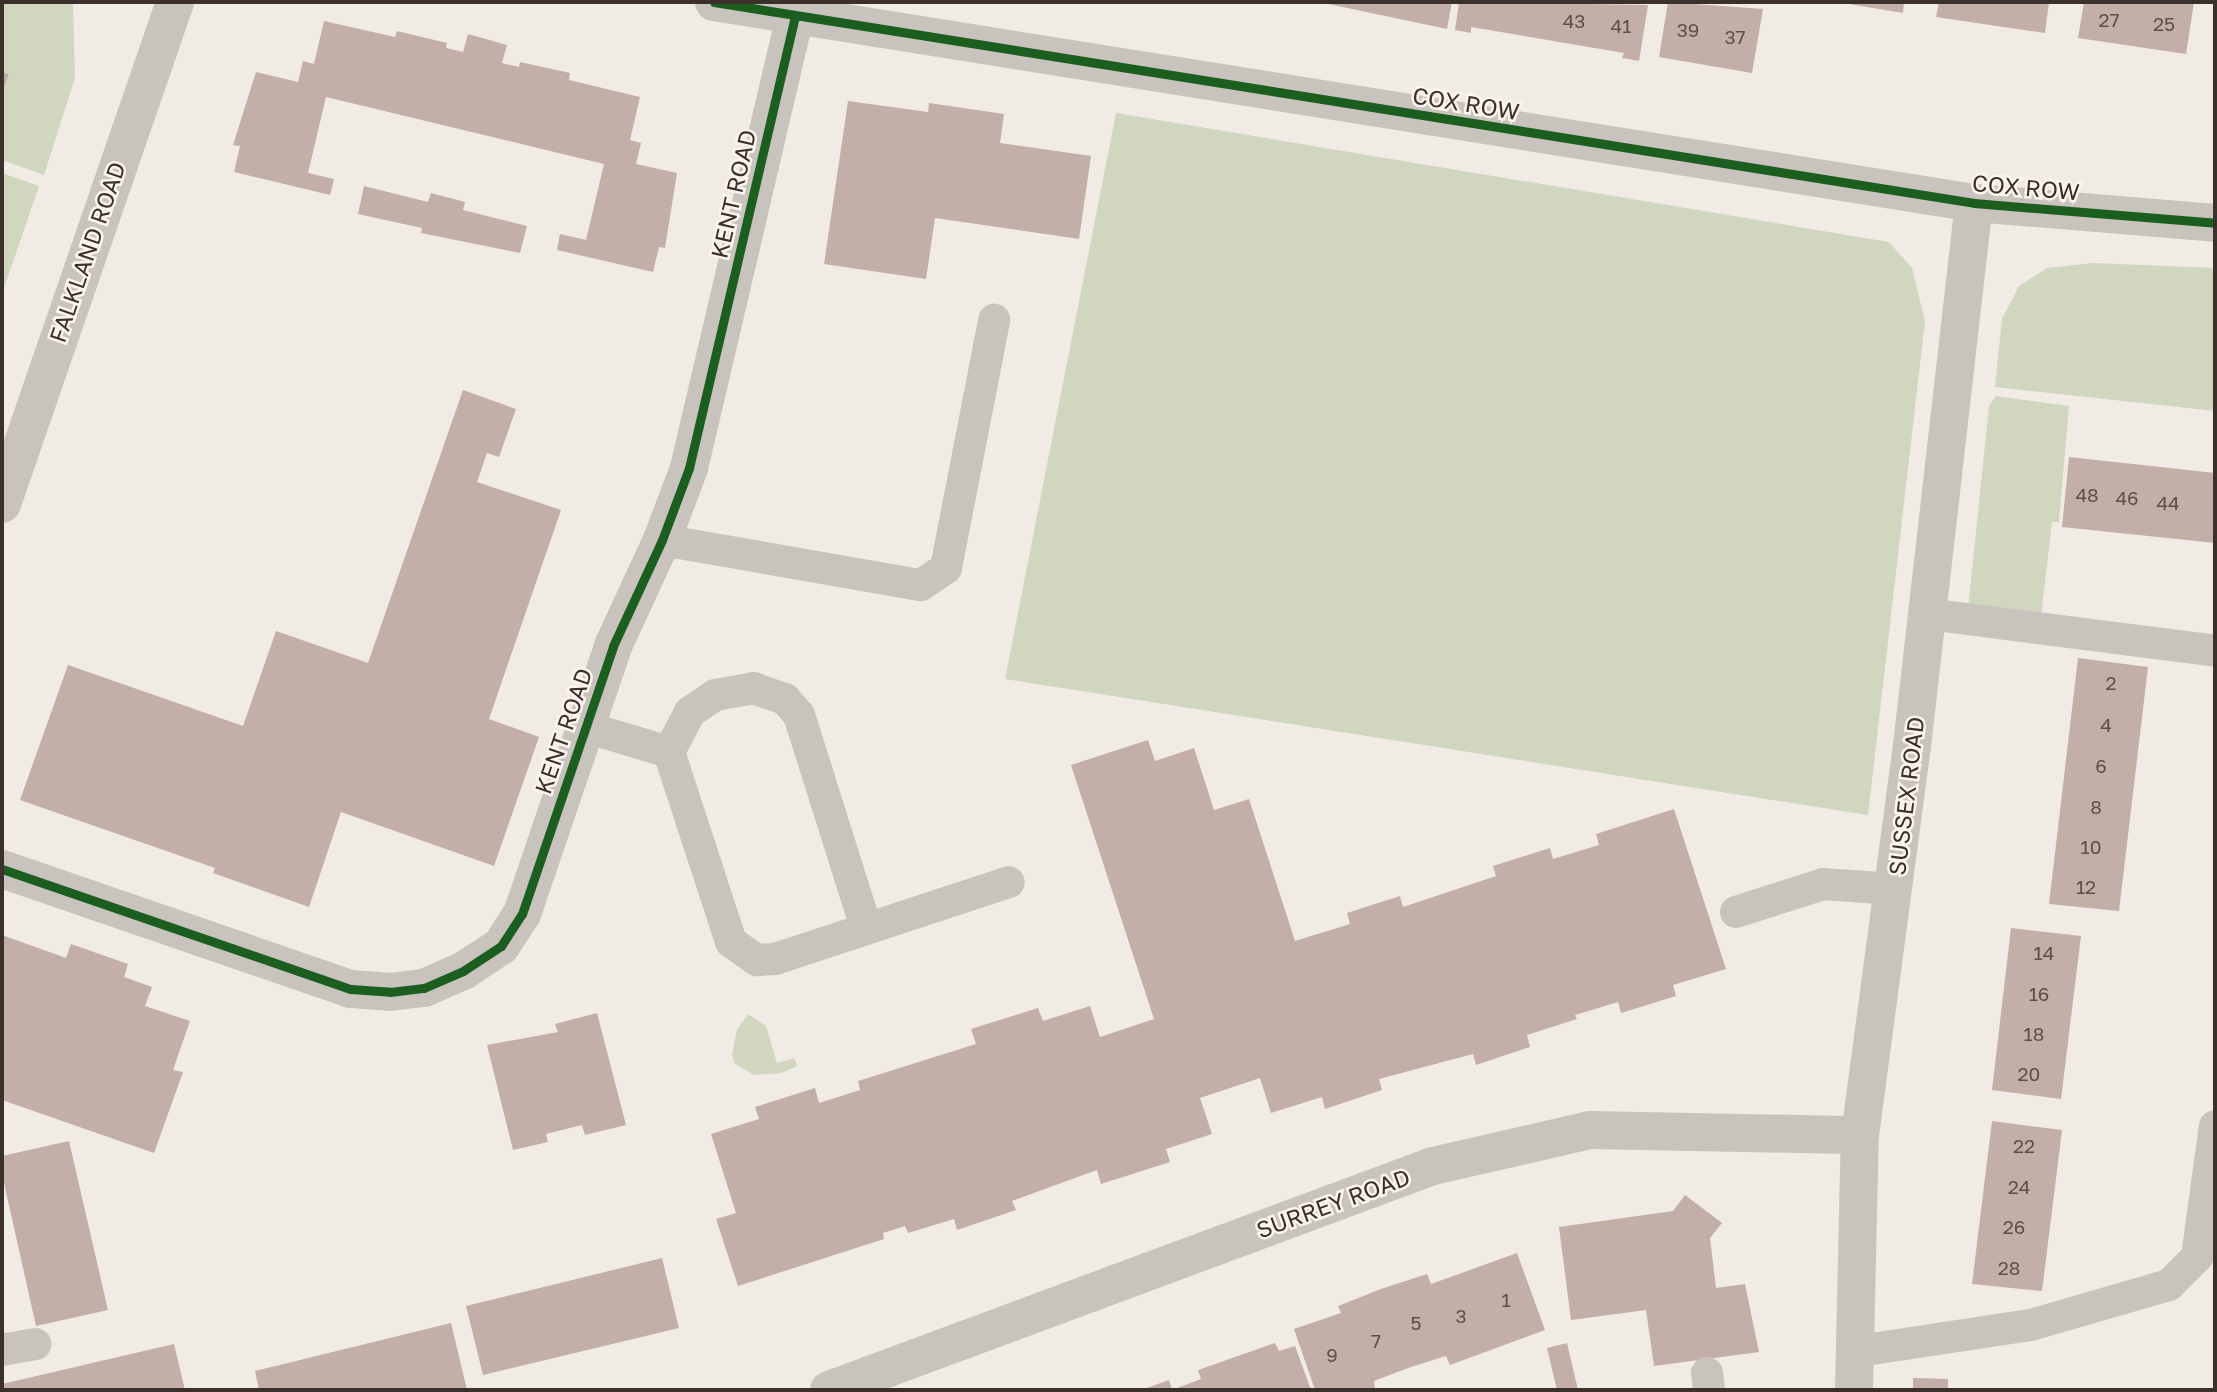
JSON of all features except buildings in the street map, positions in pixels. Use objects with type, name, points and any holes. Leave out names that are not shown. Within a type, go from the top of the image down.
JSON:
[{"type":"street","name":"FALKLAND ROAD","points":[[2,504],[99,212],[175,2]]},
{"type":"street","name":"COX ROW","points":[[714,2],[1973,203],[2215,223]]},
{"type":"street","name":"KENT ROAD","points":[[2,869],[332,985],[371,992],[424,988],[474,966],[512,932],[612,646],[662,540],[689,468],[795,15]]},
{"type":"street","name":"SUSSEX ROAD","points":[[1854,1390],[1852,1352],[1860,1135],[1928,614],[1973,203]]},
{"type":"street","name":"SURREY ROAD","points":[[829,1390],[1433,1166],[1590,1130],[1860,1135]]},
{"type":"lane","points":[[662,540],[921,585],[946,568],[994,320]]},
{"type":"lane","points":[[1928,614],[2215,651]]},
{"type":"lane","points":[[866,927],[799,715],[785,699],[753,688],[715,695],[690,712],[669,752],[731,942],[741,952],[757,960],[775,959],[1009,882]]},
{"type":"lane","points":[[585,727],[669,752]]},
{"type":"lane","points":[[1736,912],[1836,882],[1894,890]]},
{"type":"lane","points":[[1852,1352],[2031,1325],[2169,1285],[2197,1257],[2215,1126]]},
{"type":"lane","points":[[2,1350],[34,1344]]},
{"type":"green space","points":[[2,2],[73,2],[75,78],[44,175],[2,160],[2,96],[9,74],[2,72]]},
{"type":"green space","points":[[1116,113],[1889,242],[1912,268],[1925,321],[1868,815],[1005,679]]},
{"type":"green space","points":[[2,173],[39,186],[2,294]]},
{"type":"green space","points":[[2093,263],[2215,268],[2215,411],[1995,387],[2002,319],[2019,286],[2047,268]]},
{"type":"green space","points":[[1996,396],[2069,406],[2059,522],[2052,522],[2041,617],[1968,609],[1989,406]]},
{"type":"green space","points":[[748,1014],[766,1026],[777,1063],[794,1058],[797,1066],[781,1073],[754,1075],[735,1064],[732,1055],[737,1030]]},
{"type":"cycle path","points":[[714,2],[1974,203],[2215,223]]},
{"type":"cycle path","points":[[2,869],[351,989],[390,992],[424,988],[463,971],[501,946],[522,914],[613,646],[662,540],[689,468],[795,15]]}]
